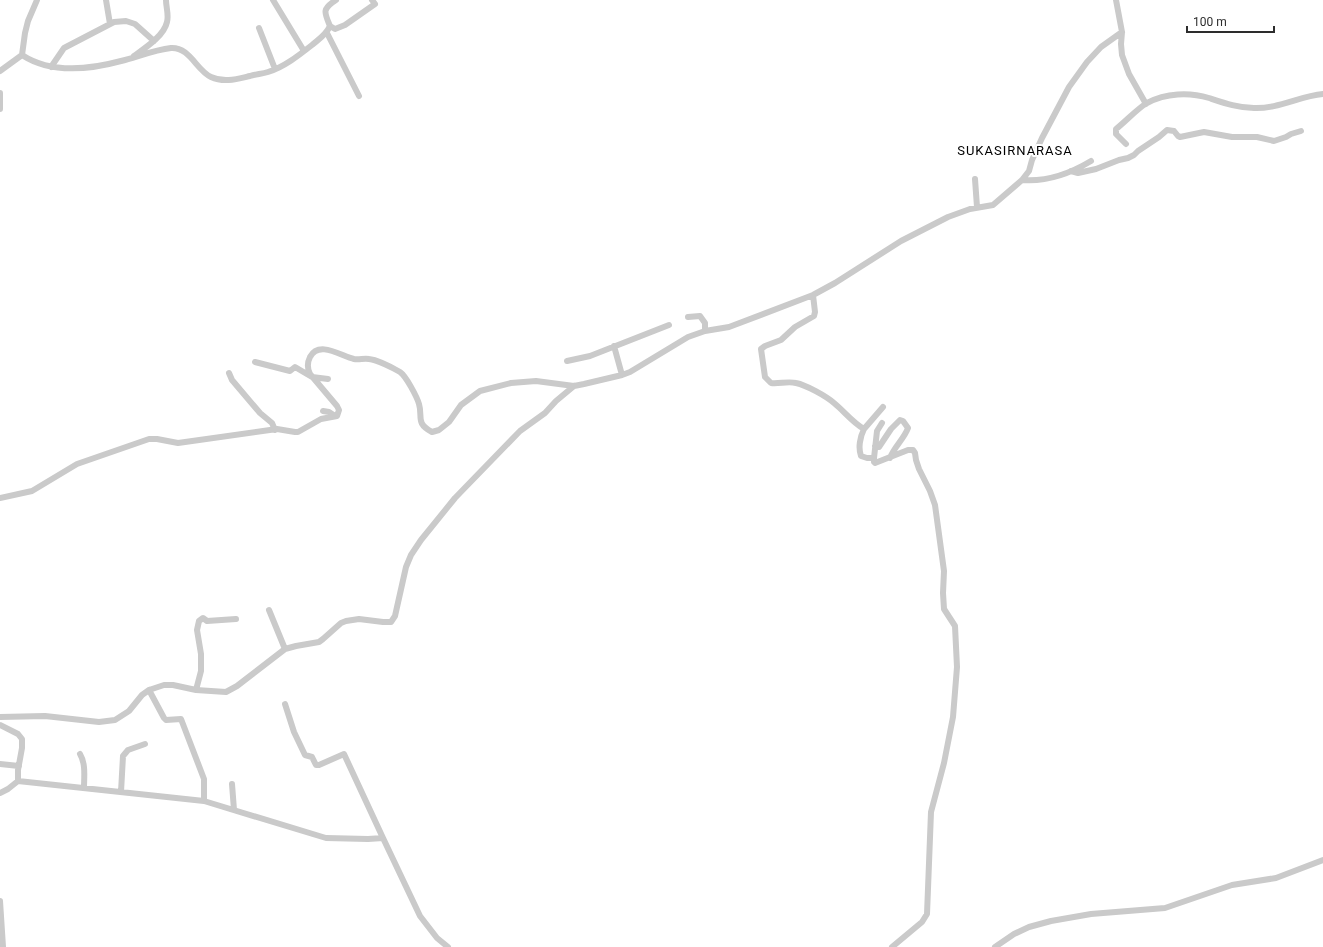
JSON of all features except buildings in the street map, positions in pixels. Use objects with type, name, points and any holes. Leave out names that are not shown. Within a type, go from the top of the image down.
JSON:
[{"type":"street","points":[[0,71],[22,55],[28,21],[37,0]]},
{"type":"street","points":[[106,0],[110,24]]},
{"type":"street","points":[[132,58],[154,42],[165,28],[167,24],[166,0]]},
{"type":"street","points":[[273,0],[304,51]]},
{"type":"street","points":[[336,0],[325,10],[325,15],[330,26],[335,28],[345,25],[375,4],[372,0]]},
{"type":"street","points":[[1116,0],[1122,32],[1122,55],[1129,74],[1146,104]]},
{"type":"street","points":[[51,67],[64,48],[110,24],[119,21],[130,22],[144,31],[154,42]]},
{"type":"street","points":[[22,55],[31,61],[51,67],[76,69],[101,66],[162,50],[179,48],[187,53],[203,72],[212,77],[227,80],[268,72],[286,64],[327,33],[330,26]]},
{"type":"street","points":[[259,28],[275,69]]},
{"type":"street","points":[[0,498],[32,491],[77,464],[149,439],[178,443],[275,430],[298,432],[321,419],[335,416],[338,413],[338,408],[308,370],[308,362],[313,353],[318,350],[327,349],[355,359],[371,359],[400,372],[404,376],[419,405],[420,421],[428,430],[432,432],[439,430],[449,422],[461,405],[480,391],[511,383],[536,381],[574,386],[630,372],[688,337],[704,331],[729,327],[813,295],[835,283],[901,240],[948,217],[977,207],[993,205],[1022,180],[1029,171],[1042,138],[1068,87],[1087,62],[1101,47],[1122,32]]},
{"type":"street","points":[[327,33],[359,96]]},
{"type":"street","points":[[0,93],[0,109]]},
{"type":"street","points":[[1126,144],[1116,134],[1116,129],[1146,104],[1174,94],[1195,95],[1244,108],[1256,108],[1323,94]]},
{"type":"street","points":[[1071,171],[1078,173],[1096,169],[1128,158],[1167,130],[1174,131],[1180,137],[1204,132],[1232,137],[1257,136],[1271,141],[1301,132]]},
{"type":"street","points":[[1022,180],[1037,180],[1071,171],[1091,161]]},
{"type":"street","points":[[975,179],[977,207]]},
{"type":"street","points":[[813,295],[814,316],[795,326],[781,340],[761,349],[766,377],[774,383],[796,382],[826,397],[855,424],[864,429]]},
{"type":"street","points":[[688,316],[700,316],[705,323],[704,331]]},
{"type":"street","points":[[568,361],[590,356],[669,325]]},
{"type":"street","points":[[614,346],[622,374]]},
{"type":"street","points":[[255,362],[290,371],[295,367],[312,377],[328,379]]},
{"type":"street","points":[[229,373],[232,380],[260,412],[272,423],[275,430]]},
{"type":"street","points":[[0,717],[45,716],[99,722],[115,720],[129,711],[142,695],[149,690],[164,685],[173,685],[196,690],[226,692],[237,686],[285,649],[318,642],[341,623],[351,619],[391,622],[395,616],[406,567],[411,555],[421,540],[454,498],[520,431],[546,413],[556,401],[574,386]]},
{"type":"street","points":[[874,458],[864,458],[860,454],[859,450],[861,435],[864,429],[883,407]]},
{"type":"street","points":[[323,411],[329,412],[335,416]]},
{"type":"street","points":[[875,446],[879,447],[894,424],[900,420],[903,421],[908,428],[906,434],[893,450],[890,458]]},
{"type":"street","points":[[882,423],[877,431],[874,462],[875,463],[890,458],[908,450],[913,450],[919,469],[930,490],[935,505],[944,571],[944,609],[955,626],[958,666],[953,717],[944,763],[931,812],[927,914],[922,922],[892,947]]},
{"type":"street","points":[[269,610],[285,649]]},
{"type":"street","points":[[196,690],[201,670],[201,654],[197,630],[199,621],[203,618],[207,621],[236,619]]},
{"type":"street","points":[[149,690],[166,720],[181,719],[204,779],[204,801]]},
{"type":"street","points":[[285,704],[294,732],[305,755],[312,757],[316,765],[344,754],[420,916],[436,938],[448,947]]},
{"type":"street","points":[[0,725],[21,737],[22,748],[18,781]]},
{"type":"street","points":[[121,792],[123,756],[128,750],[145,744]]},
{"type":"street","points":[[80,754],[84,765],[84,788]]},
{"type":"street","points":[[0,764],[19,766]]},
{"type":"street","points":[[0,793],[18,781],[204,801],[326,838],[383,838]]},
{"type":"street","points":[[232,784],[234,810]]},
{"type":"street","points":[[995,947],[1029,926],[1091,914],[1165,908],[1232,886],[1276,878],[1323,860]]},
{"type":"street","points":[[0,901],[2,947]]},
{"type":"district","name":"SUKASIRNARASA","points":[[1015,150]]}]
